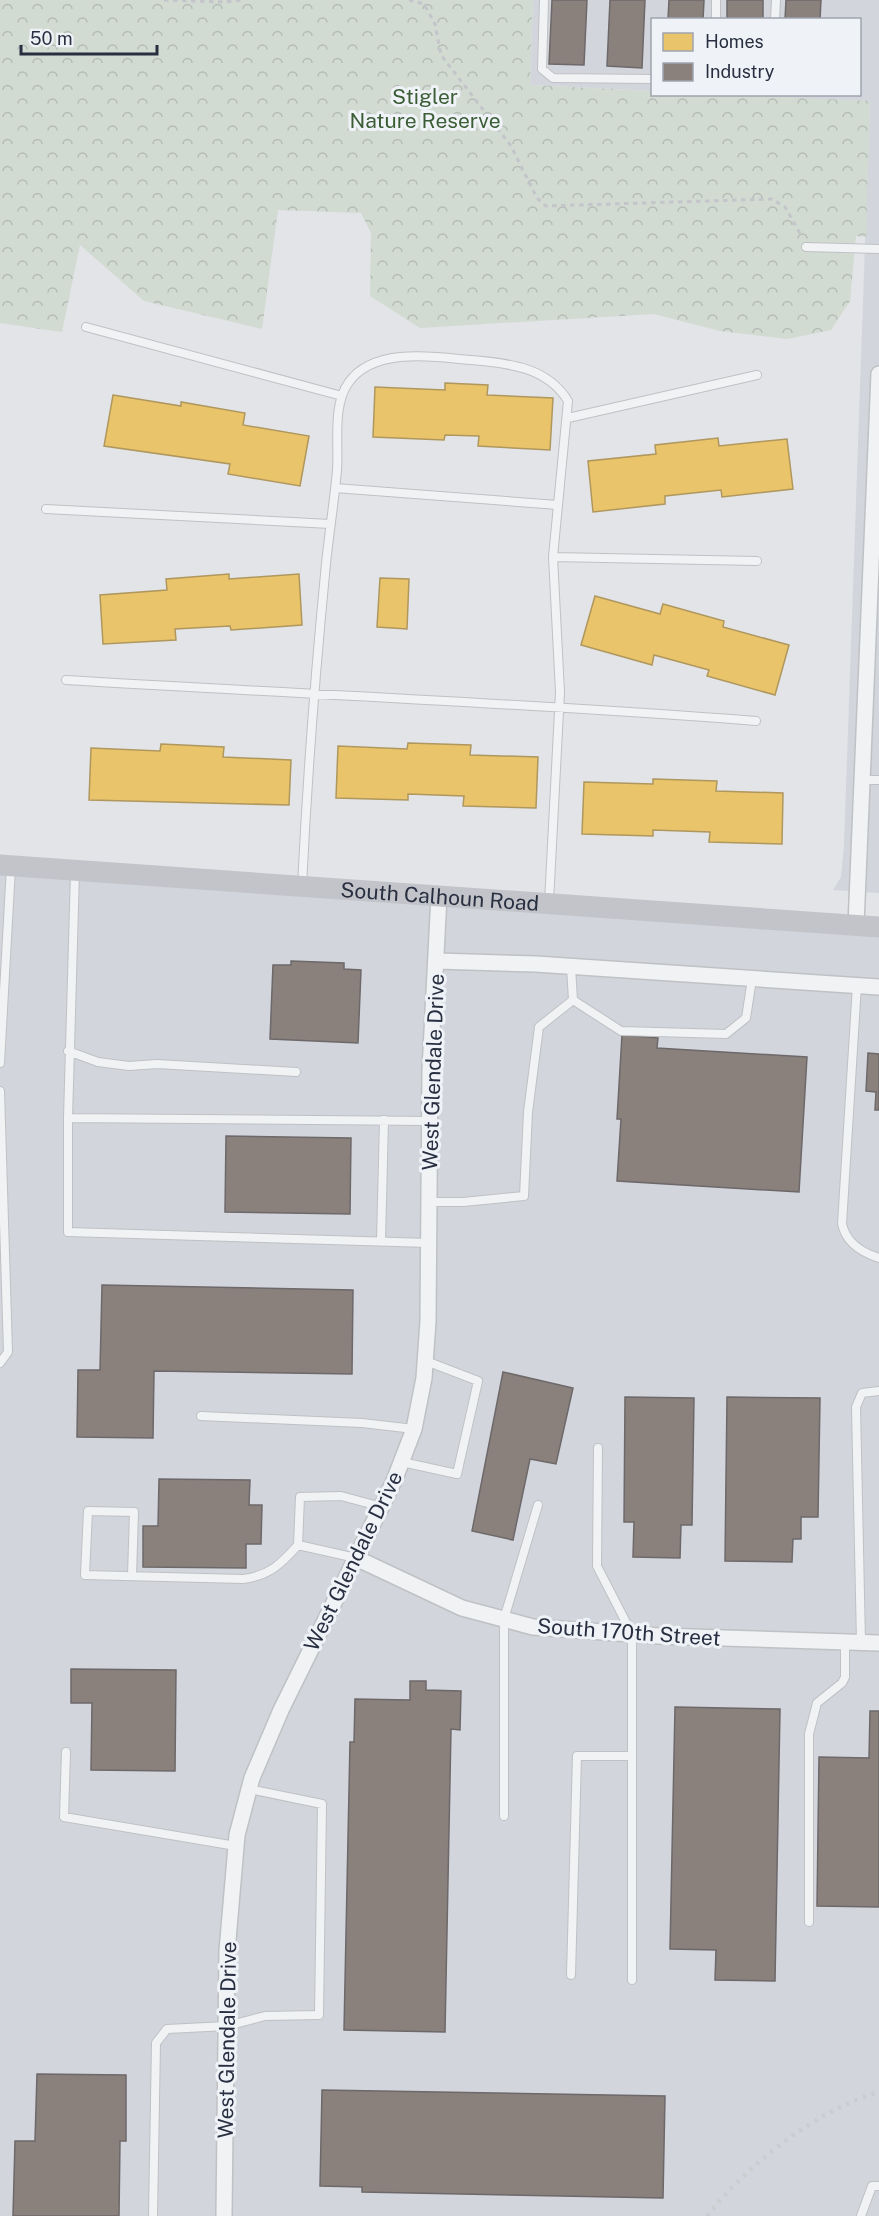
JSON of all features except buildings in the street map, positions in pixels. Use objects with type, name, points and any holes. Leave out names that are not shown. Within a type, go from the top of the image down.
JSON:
[{"type":"street","points":[[856,925],[871,780],[879,374]]},
{"type":"street","name":"South Calhoun Road","points":[[5,866],[879,927]]},
{"type":"street","name":"West Glendale Drive","points":[[224,2216],[227,1951],[236,1846],[249,1789],[280,1710],[382,1507],[402,1462],[414,1429],[426,1361],[430,1120],[439,896]]},
{"type":"street","points":[[438,961],[879,987]]},
{"type":"street","name":"South 170th Street","points":[[356,1558],[462,1608],[559,1630],[879,1643]]},
{"type":"lane","points":[[544,0],[542,69],[553,78],[651,79]]},
{"type":"lane","points":[[716,0],[716,18]]},
{"type":"lane","points":[[775,18],[776,0]]},
{"type":"lane","points":[[806,247],[879,249]]},
{"type":"lane","points":[[86,327],[342,396]]},
{"type":"lane","points":[[302,887],[330,524],[335,488],[339,407],[348,383],[359,370],[376,362],[410,357],[446,357],[528,368],[552,380],[568,401],[554,557],[559,705],[549,904]]},
{"type":"lane","points":[[568,418],[757,375]]},
{"type":"lane","points":[[335,488],[558,505]]},
{"type":"lane","points":[[46,509],[330,524]]},
{"type":"lane","points":[[554,557],[757,561]]},
{"type":"lane","points":[[66,680],[316,695],[559,705],[756,721]]},
{"type":"lane","points":[[0,1064],[5,866]]},
{"type":"lane","points":[[75,871],[68,1051],[68,1232],[429,1243]]},
{"type":"lane","points":[[570,967],[573,1000]]},
{"type":"lane","points":[[573,1000],[621,1030],[726,1034],[746,1018],[752,979]]},
{"type":"lane","points":[[857,985],[842,1224],[845,1237],[857,1248],[879,1258]]},
{"type":"lane","points":[[429,1202],[496,1200],[524,1196],[528,1112],[539,1027],[573,1000]]},
{"type":"lane","points":[[68,1051],[98,1062],[129,1066],[157,1064],[296,1072]]},
{"type":"lane","points":[[0,1091],[8,1352],[0,1363]]},
{"type":"lane","points":[[68,1118],[430,1120]]},
{"type":"lane","points":[[381,1241],[384,1120]]},
{"type":"lane","points":[[402,1462],[457,1474],[478,1381],[426,1361]]},
{"type":"lane","points":[[861,1642],[856,1407],[862,1393],[879,1391]]},
{"type":"lane","points":[[201,1416],[362,1424],[414,1429]]},
{"type":"lane","points":[[598,1448],[597,1566],[632,1634],[632,1980]]},
{"type":"lane","points":[[132,1576],[134,1512],[88,1511],[85,1575],[132,1576],[258,1577],[277,1569],[298,1545],[300,1497],[341,1496],[382,1507]]},
{"type":"lane","points":[[504,1816],[504,1619],[538,1505]]},
{"type":"lane","points":[[298,1545],[356,1558]]},
{"type":"lane","points":[[809,1922],[809,1734],[817,1703],[845,1677],[845,1642]]},
{"type":"lane","points":[[66,1752],[64,1817],[236,1846]]},
{"type":"lane","points":[[571,1975],[577,1756],[632,1756]]},
{"type":"lane","points":[[153,2216],[156,2043],[166,2029],[227,2026],[265,2016],[319,2015],[322,1804],[249,1789]]},
{"type":"lane","points":[[861,2216],[872,2186],[879,2186]]},
{"type":"path","points":[[164,0],[224,2],[245,0]]},
{"type":"path","points":[[409,0],[424,4],[435,24],[441,55],[511,146],[537,198],[546,206],[772,199],[785,207],[800,228],[806,247]]},
{"type":"shaded area","points":[[533,0],[879,0],[879,893],[833,890],[841,877],[844,845],[870,102],[753,96],[861,96],[861,18],[651,18],[651,91],[530,85]]},
{"type":"shaded area","points":[[0,866],[879,927],[879,2216],[0,2216]]},
{"type":"green space","name":"Stigler Nature Reserve","points":[[0,0],[533,0],[530,85],[651,91],[651,96],[756,96],[870,101],[866,237],[856,236],[850,301],[831,330],[787,339],[720,331],[654,314],[420,328],[370,296],[371,233],[361,213],[278,210],[262,329],[144,301],[80,245],[62,332],[0,323]]},
{"type":"railway","points":[[707,2216],[742,2178],[784,2142],[831,2112],[855,2100],[879,2092]]}]
